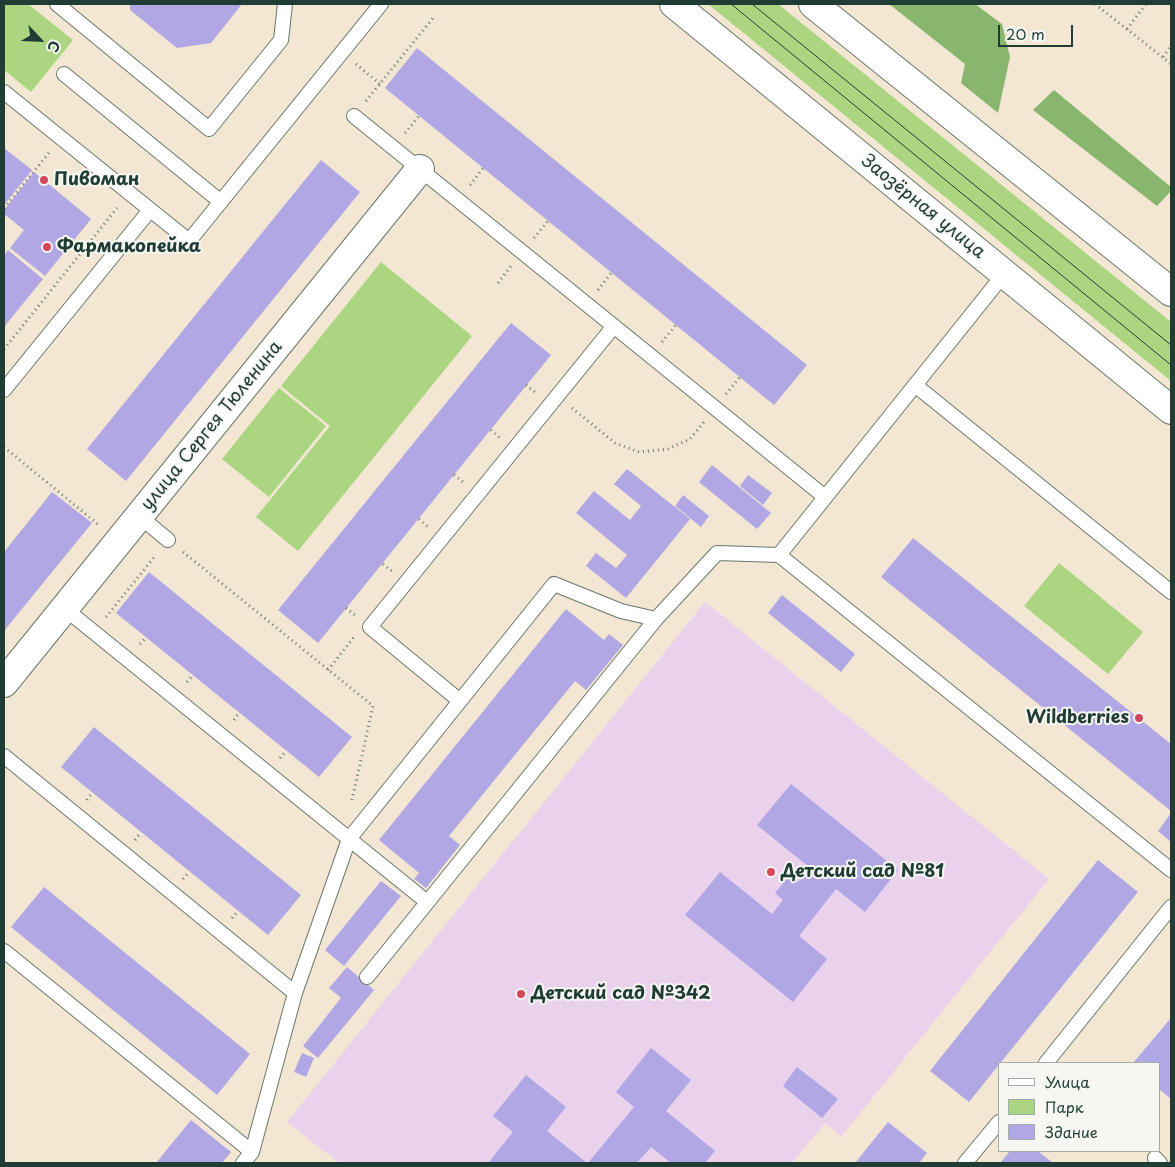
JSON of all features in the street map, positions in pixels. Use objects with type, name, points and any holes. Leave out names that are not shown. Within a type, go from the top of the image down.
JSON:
[{"type":"main road","name":"Заозёрная улица","points":[[674,4],[1171,410]]},
{"type":"main road","points":[[813,4],[1171,292]]},
{"type":"main road","name":"улица Сергея Тюленина","points":[[4,683],[420,169]]},
{"type":"lane","points":[[57,4],[209,129],[281,40],[285,4]]},
{"type":"lane","points":[[4,92],[188,242],[381,4]]},
{"type":"lane","points":[[64,74],[221,202]]},
{"type":"lane","points":[[354,116],[825,497]]},
{"type":"lane","points":[[4,390],[150,210]]},
{"type":"lane","points":[[779,555],[1004,274]]},
{"type":"lane","points":[[460,701],[370,627],[614,326]]},
{"type":"lane","points":[[914,385],[1171,592]]},
{"type":"lane","points":[[139,516],[168,540]]},
{"type":"lane","points":[[367,977],[656,619],[717,552],[779,555],[1171,870]]},
{"type":"lane","points":[[4,951],[248,1158],[295,992],[344,834],[460,701],[554,584],[621,611],[656,619]]},
{"type":"lane","points":[[64,608],[427,902]]},
{"type":"lane","points":[[4,756],[295,992]]},
{"type":"lane","points":[[1047,1062],[1171,907]]},
{"type":"lane","points":[[966,1163],[998,1123]]},
{"type":"path","points":[[1095,4],[1171,64]]},
{"type":"path","points":[[1126,29],[1146,4]]},
{"type":"path","points":[[354,116],[433,18]]},
{"type":"path","points":[[1162,57],[1171,46]]},
{"type":"path","points":[[371,77],[380,84]]},
{"type":"path","points":[[404,136],[419,116]]},
{"type":"path","points":[[4,208],[49,152]]},
{"type":"path","points":[[468,187],[483,168]]},
{"type":"path","points":[[4,349],[118,209]]},
{"type":"path","points":[[532,240],[548,221]]},
{"type":"path","points":[[596,292],[612,273]]},
{"type":"path","points":[[660,344],[676,325]]},
{"type":"path","points":[[725,396],[740,377]]},
{"type":"path","points":[[557,396],[615,443],[639,452],[668,449],[690,439]]},
{"type":"path","points":[[4,447],[101,526]]},
{"type":"path","points":[[99,625],[168,540],[373,706],[356,793],[344,834]]},
{"type":"path","points":[[328,670],[359,632]]},
{"type":"shaded area","name":"Детский сад №81","points":[[705,602],[1049,879],[841,1137],[825,1123],[792,1163],[339,1163],[287,1122]]},
{"type":"green space","points":[[4,4],[28,4],[73,40],[31,92],[4,70]]},
{"type":"green space","points":[[708,4],[778,4],[1171,322],[1171,381]]},
{"type":"green space","points":[[889,4],[975,4],[1002,24],[1010,57],[998,113],[961,83],[965,64]]},
{"type":"green space","points":[[1054,90],[1171,187],[1171,191],[1157,206],[1033,110]]},
{"type":"green space","points":[[381,262],[472,336],[298,551],[256,517],[330,426],[281,386]]},
{"type":"green space","points":[[279,388],[326,426],[269,497],[222,459]]},
{"type":"green space","points":[[1059,563],[1143,632],[1108,674],[1024,606]]},
{"type":"building","points":[[130,4],[242,4],[211,43],[177,48],[130,10]]},
{"type":"building","points":[[417,48],[807,365],[774,405],[385,88]]},
{"type":"building","points":[[4,148],[32,170],[4,205]]},
{"type":"building","points":[[321,160],[360,192],[126,481],[87,449]]},
{"type":"building","points":[[34,172],[91,219],[45,276],[10,248],[24,230],[4,214],[4,210]]},
{"type":"building","points":[[8,250],[43,279],[4,327],[4,255]]},
{"type":"building","points":[[511,323],[551,355],[318,643],[278,610]]},
{"type":"building","points":[[712,465],[771,513],[757,529],[699,482]]},
{"type":"building","points":[[627,469],[690,519],[626,598],[586,566],[596,553],[616,568],[627,555],[576,513],[594,491],[630,520],[641,506],[614,484]]},
{"type":"building","points":[[748,475],[772,493],[763,505],[740,486]]},
{"type":"building","points":[[52,492],[92,523],[4,631],[4,552]]},
{"type":"building","points":[[683,495],[709,516],[701,527],[675,506]]},
{"type":"building","points":[[913,538],[1171,744],[1171,811],[881,577]]},
{"type":"building","points":[[149,572],[352,737],[319,777],[116,613]]},
{"type":"building","points":[[782,595],[855,654],[841,672],[768,613]]},
{"type":"building","points":[[566,609],[604,640],[609,634],[623,645],[586,690],[575,681],[449,836],[460,845],[426,888],[414,879],[419,873],[379,840]]},
{"type":"building","points":[[94,727],[301,895],[268,935],[61,767]]},
{"type":"building","points":[[791,784],[898,870],[865,912],[836,889],[799,936],[827,959],[793,1002],[685,915],[720,872],[772,914],[783,900],[775,893],[789,876],[798,882],[809,867],[757,825]]},
{"type":"building","points":[[1171,813],[1171,842],[1158,831]]},
{"type":"building","points":[[1098,860],[1138,892],[1001,1062],[998,1062],[998,1066],[969,1102],[930,1071]]},
{"type":"building","points":[[381,881],[401,896],[344,966],[325,950]]},
{"type":"building","points":[[44,887],[250,1054],[217,1095],[11,927]]},
{"type":"building","points":[[347,967],[374,990],[318,1058],[303,1046],[341,998],[329,988]]},
{"type":"building","points":[[1171,1018],[1171,1099],[1160,1090],[1160,1062],[1134,1062]]},
{"type":"building","points":[[651,1048],[691,1080],[666,1111],[715,1151],[705,1163],[671,1163],[651,1147],[637,1163],[588,1163],[634,1107],[616,1092]]},
{"type":"building","points":[[302,1053],[314,1058],[306,1077],[294,1072]]},
{"type":"building","points":[[797,1067],[838,1099],[822,1118],[783,1086]]},
{"type":"building","points":[[526,1075],[566,1107],[547,1131],[587,1163],[488,1163],[513,1132],[493,1116]]},
{"type":"building","points":[[191,1120],[231,1152],[222,1163],[156,1163]]},
{"type":"building","points":[[888,1122],[927,1153],[919,1163],[855,1163]]},
{"type":"building","points":[[1009,1152],[1039,1152],[1053,1163],[1000,1163]]},
{"type":"tram line","points":[[731,4],[1171,365]]},
{"type":"tram line","points":[[752,4],[1171,345]]},
{"type":"place","name":"Пивоман","points":[[44,180]]},
{"type":"place","name":"Фармакопейка","points":[[47,247]]},
{"type":"place","name":"Wildberries","points":[[1139,718]]},
{"type":"place","name":"Детский сад №81","points":[[771,872]]},
{"type":"place","name":"Детский сад №342","points":[[521,994]]}]
